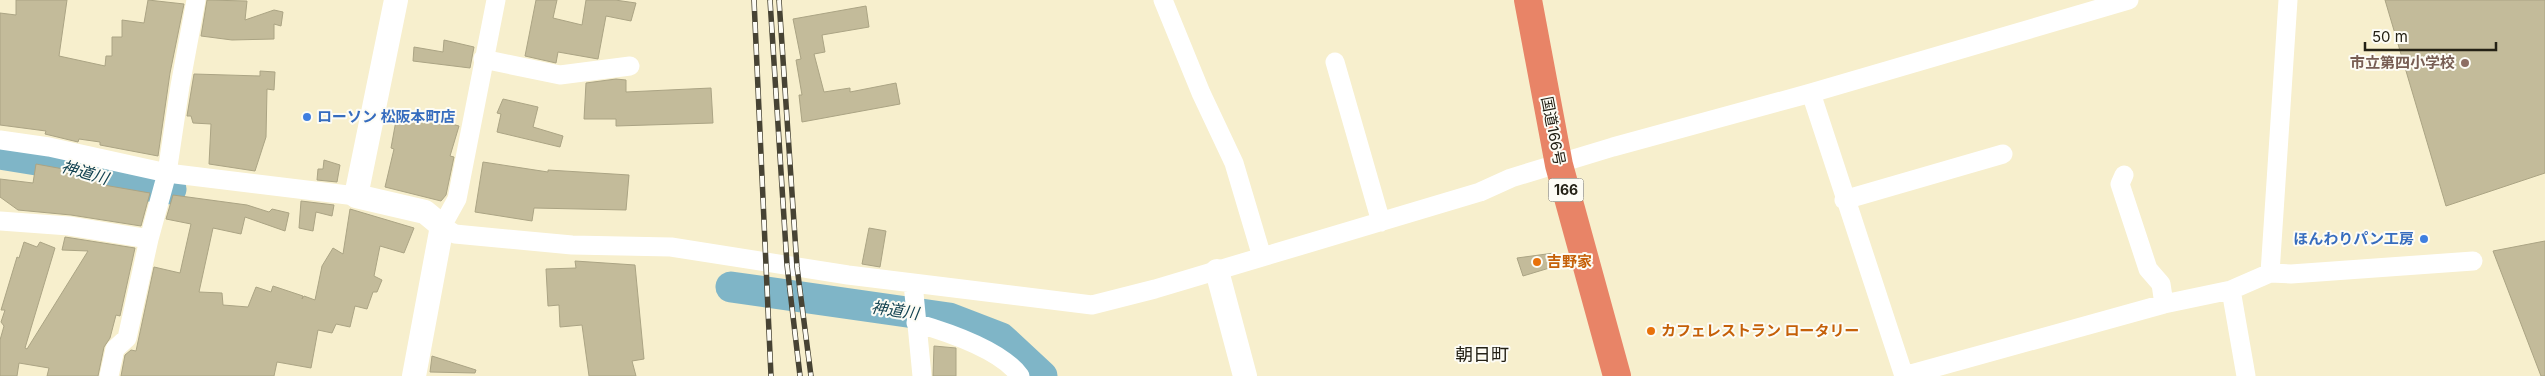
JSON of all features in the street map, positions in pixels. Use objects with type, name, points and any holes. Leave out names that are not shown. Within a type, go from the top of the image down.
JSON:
[{"type":"highway","name":"国道166号","points":[[1528,0],[1559,165],[1617,376]]},
{"type":"street","points":[[108,376],[115,349],[127,338],[163,183],[196,0]]},
{"type":"street","points":[[356,196],[396,0]]},
{"type":"street","points":[[414,376],[442,226],[457,199],[483,58],[496,0]]},
{"type":"street","points":[[1163,0],[1201,93],[1234,163],[1262,257]]},
{"type":"street","points":[[0,140],[48,147],[163,183],[356,196],[425,212],[455,234],[572,245],[671,247],[848,275],[1092,305],[1217,271],[1480,192],[1511,178],[1559,165],[1613,147],[1811,93],[2129,0]]},
{"type":"street","points":[[2270,273],[2288,0]]},
{"type":"street","points":[[483,58],[560,75],[630,66]]},
{"type":"street","points":[[1335,62],[1381,222]]},
{"type":"street","points":[[1811,93],[1844,200],[1904,376],[2164,304],[2230,290],[2270,273],[2291,274],[2473,261]]},
{"type":"street","points":[[1844,200],[2003,154]]},
{"type":"street","points":[[2124,175],[2120,184],[2148,270],[2161,284],[2164,304]]},
{"type":"street","points":[[0,221],[69,226],[149,239]]},
{"type":"street","points":[[1217,271],[1245,376]]},
{"type":"street","points":[[914,282],[922,376]]},
{"type":"street","points":[[2230,290],[2246,376]]},
{"type":"street","points":[[916,323],[957,335],[1013,367],[1020,376]]},
{"type":"building","points":[[16,0],[67,0],[59,56],[105,66],[106,56],[112,56],[112,37],[122,37],[122,20],[144,23],[148,0],[184,4],[170,73],[158,156],[100,145],[100,142],[79,139],[78,142],[45,134],[46,131],[0,125],[0,13],[16,15]]},
{"type":"building","points":[[207,0],[247,1],[245,20],[274,10],[283,12],[281,26],[274,24],[274,39],[232,40],[201,36]]},
{"type":"building","points":[[536,0],[557,0],[553,18],[582,25],[586,0],[615,0],[636,3],[631,21],[606,16],[598,59],[558,52],[556,63],[525,56]]},
{"type":"building","points":[[2385,0],[2545,0],[2545,173],[2446,206]]},
{"type":"building","points":[[866,6],[869,27],[822,35],[825,52],[814,54],[824,92],[850,88],[850,92],[896,83],[900,104],[802,122],[799,95],[802,95],[796,60],[801,59],[793,19]]},
{"type":"building","points":[[444,40],[474,47],[470,68],[413,61],[414,47],[443,52]]},
{"type":"building","points":[[260,71],[275,72],[274,90],[267,89],[266,137],[255,171],[209,164],[211,124],[193,123],[191,116],[187,116],[194,74],[260,76]]},
{"type":"building","points":[[616,79],[626,80],[626,92],[711,88],[713,123],[616,126],[616,119],[584,119],[586,83]]},
{"type":"building","points":[[503,99],[538,107],[533,127],[563,136],[560,147],[497,132],[501,114],[497,113]]},
{"type":"building","points":[[397,115],[416,119],[433,119],[459,126],[450,156],[454,157],[446,195],[441,201],[385,187],[394,149],[391,148]]},
{"type":"building","points":[[324,160],[340,165],[337,182],[317,180],[318,169],[323,169]]},
{"type":"building","points":[[483,162],[548,172],[548,170],[629,175],[626,210],[534,208],[532,221],[475,212]]},
{"type":"building","points":[[36,164],[69,170],[68,174],[98,180],[98,184],[150,193],[141,226],[71,215],[18,210],[0,197],[0,179],[33,183]]},
{"type":"building","points":[[173,195],[247,205],[269,212],[272,209],[289,213],[285,231],[245,217],[241,234],[213,228],[199,292],[222,293],[223,305],[248,307],[256,287],[271,292],[273,286],[303,296],[302,299],[304,296],[315,300],[322,266],[333,248],[343,254],[350,209],[414,228],[404,253],[380,246],[374,276],[382,280],[377,292],[373,292],[367,309],[355,306],[350,327],[336,324],[332,333],[318,330],[311,368],[277,362],[274,376],[121,376],[125,355],[131,350],[136,351],[154,267],[180,273],[191,224],[166,219]]},
{"type":"building","points":[[301,201],[334,205],[332,216],[316,212],[313,231],[299,228]]},
{"type":"building","points":[[869,228],[886,231],[880,267],[862,264]]},
{"type":"building","points":[[65,237],[135,248],[120,316],[116,315],[110,338],[104,347],[98,376],[47,376],[49,368],[19,363],[17,376],[0,376],[0,340],[4,326],[1,322],[5,310],[1,310],[17,257],[19,258],[24,242],[37,247],[40,242],[55,248],[25,348],[27,349],[88,251],[62,250]]},
{"type":"building","points":[[2545,241],[2545,376],[2541,376],[2493,251]]},
{"type":"building","name":"吉野家","points":[[1554,253],[1556,266],[1523,276],[1517,258]]},
{"type":"building","points":[[575,261],[635,265],[644,359],[632,361],[636,376],[589,376],[582,325],[560,327],[559,305],[548,306],[546,269],[576,268]]},
{"type":"building","points":[[934,346],[956,348],[956,376],[933,376]]},
{"type":"building","points":[[432,356],[476,370],[475,373],[430,372]]},
{"type":"waterway","name":"神道川","points":[[0,154],[55,163],[125,183],[171,189]]},
{"type":"waterway","name":"神道川","points":[[731,287],[949,318],[1001,338],[1042,376]]},
{"type":"railway","points":[[754,0],[771,376]]},
{"type":"railway","points":[[770,0],[787,265],[800,376]]},
{"type":"railway","points":[[779,0],[797,267],[811,376]]},
{"type":"place","name":"市立第四小学校","points":[[2465,63]]},
{"type":"place","name":"ローソン 松阪本町店","points":[[307,117]]},
{"type":"place","name":"ほんわりパン工房","points":[[2424,239]]},
{"type":"place","name":"吉野家","points":[[1537,262]]},
{"type":"place","name":"カフェレストラン ロータリー","points":[[1651,331]]},
{"type":"district","name":"朝日町","points":[[1482,355]]}]
